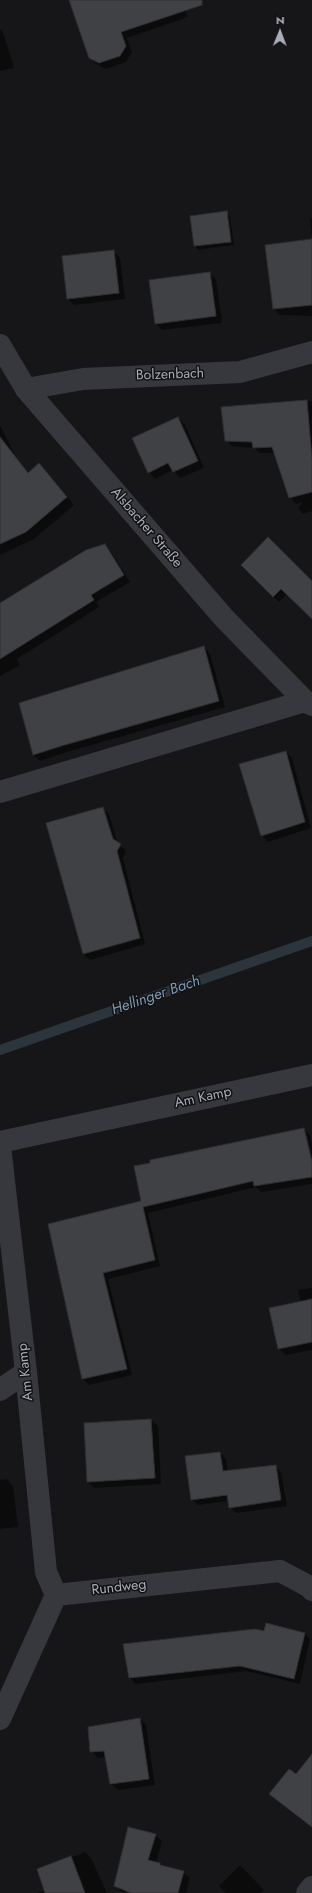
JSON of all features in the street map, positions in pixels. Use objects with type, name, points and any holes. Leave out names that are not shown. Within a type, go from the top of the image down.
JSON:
[{"type":"street","name":"Alsbacher Straße","points":[[0,345],[26,389],[224,618],[309,703],[0,792]]},
{"type":"street","name":"Bolzenbach","points":[[26,389],[83,378],[240,372],[312,352]]},
{"type":"street","name":"Am Kamp","points":[[0,1142],[312,1075]]},
{"type":"street","name":"Am Kamp","points":[[0,1146],[26,1372],[46,1572],[56,1595]]},
{"type":"street","points":[[0,1390],[26,1372]]},
{"type":"street","name":"Rundweg","points":[[56,1595],[280,1571],[310,1587],[312,1590]]},
{"type":"street","points":[[0,1719],[56,1595]]},
{"type":"street","points":[[307,1893],[312,1887]]},
{"type":"building","points":[[69,0],[202,0],[202,5],[121,32],[126,46],[120,56],[99,63],[89,58]]},
{"type":"building","points":[[227,211],[231,242],[194,246],[190,216]]},
{"type":"building","points":[[312,239],[312,305],[273,309],[265,245]]},
{"type":"building","points":[[114,250],[119,293],[67,299],[62,256]]},
{"type":"building","points":[[210,272],[216,316],[155,324],[149,280]]},
{"type":"building","points":[[307,400],[312,459],[312,492],[289,498],[272,447],[253,448],[252,442],[225,441],[221,407]]},
{"type":"building","points":[[178,417],[198,461],[173,472],[168,463],[148,473],[132,438]]},
{"type":"building","points":[[0,437],[28,473],[39,463],[67,497],[26,532],[0,544]]},
{"type":"building","points":[[268,537],[312,581],[312,619],[281,589],[273,597],[241,565]]},
{"type":"building","points":[[105,544],[124,575],[91,595],[94,600],[0,659],[0,603],[86,550]]},
{"type":"building","points":[[204,646],[219,701],[33,755],[19,703]]},
{"type":"building","points":[[286,751],[305,822],[261,836],[239,764]]},
{"type":"building","points":[[103,807],[113,839],[121,844],[117,851],[140,938],[83,954],[46,823]]},
{"type":"building","points":[[304,1128],[312,1162],[312,1177],[254,1186],[253,1181],[143,1207],[155,1260],[103,1273],[127,1369],[82,1379],[48,1224],[141,1201],[134,1166],[150,1163],[150,1160]]},
{"type":"building","points":[[312,1299],[312,1342],[278,1349],[269,1308]]},
{"type":"building","points":[[151,1419],[155,1478],[87,1482],[84,1423]]},
{"type":"building","points":[[220,1452],[223,1471],[276,1465],[281,1500],[229,1508],[227,1495],[191,1500],[185,1456]]},
{"type":"building","points":[[266,1623],[305,1633],[294,1679],[240,1666],[129,1678],[123,1644],[255,1629],[264,1631]]},
{"type":"building","points":[[140,1718],[149,1779],[110,1784],[104,1751],[90,1752],[88,1727]]},
{"type":"building","points":[[312,1754],[312,1827],[269,1794],[289,1769],[296,1774]]},
{"type":"building","points":[[128,1827],[156,1834],[148,1860],[160,1863],[160,1865],[184,1871],[178,1893],[131,1893],[114,1886]]},
{"type":"building","points":[[71,1856],[85,1893],[45,1893],[37,1869]]},
{"type":"waterway","name":"Hellinger Bach","points":[[0,1050],[312,941]]}]
